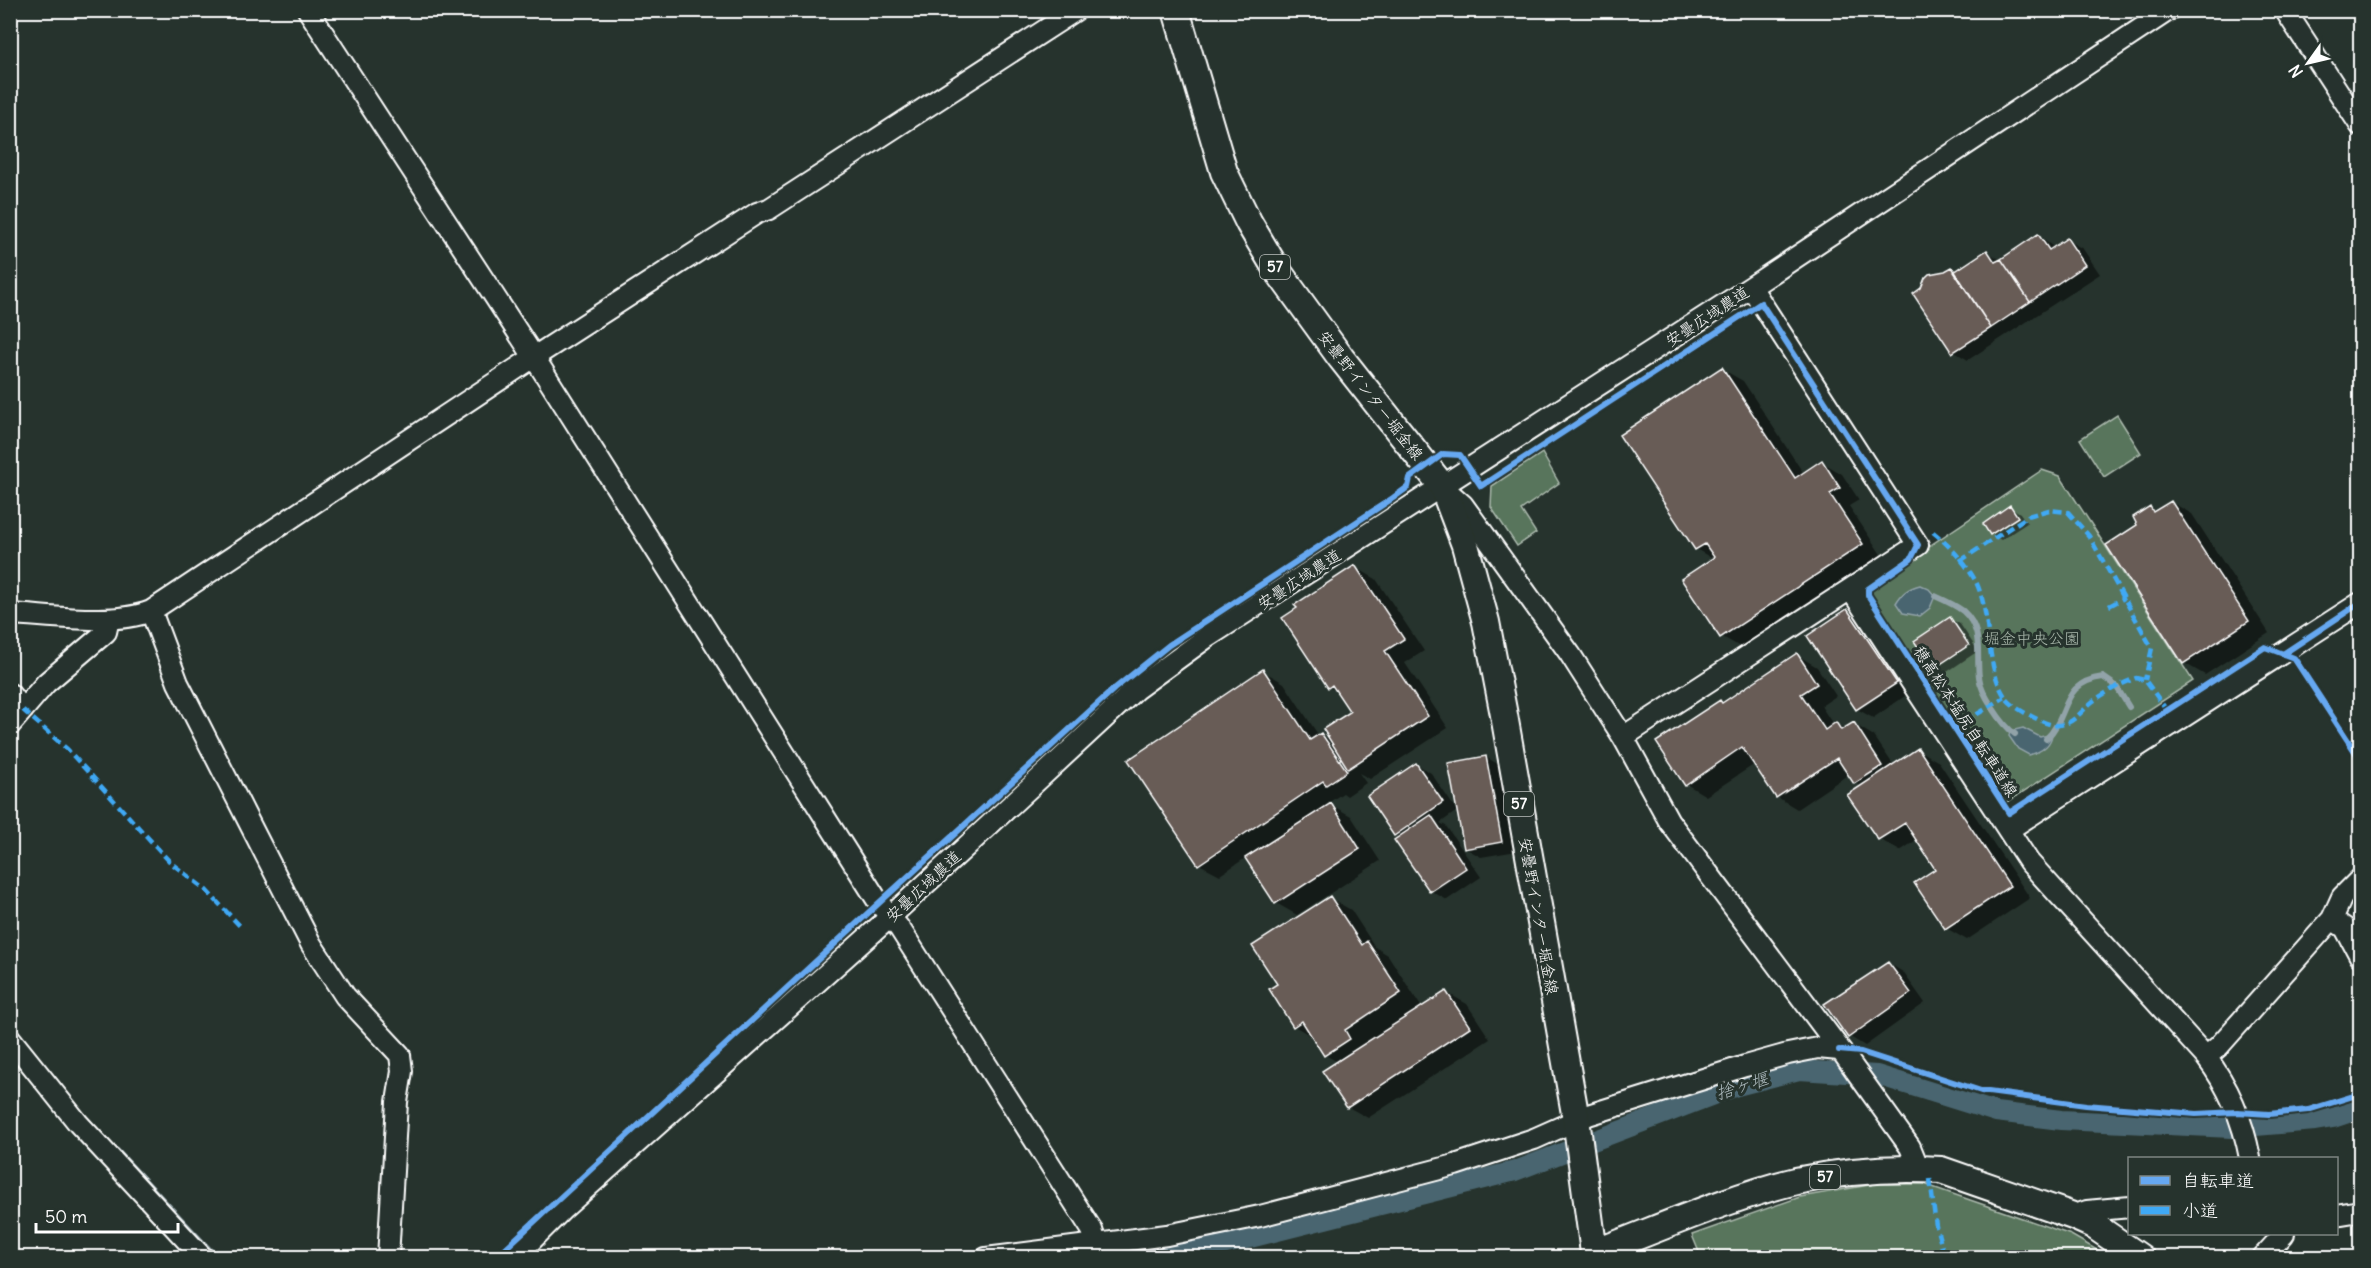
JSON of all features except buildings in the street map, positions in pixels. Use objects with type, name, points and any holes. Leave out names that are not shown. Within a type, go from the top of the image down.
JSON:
[{"type":"main road","name":"安曇野インター堀金線","points":[[1176,10],[1224,172],[1249,224],[1275,267],[1341,358],[1443,487],[1466,545],[1486,622],[1577,1122],[1583,1162],[1590,1256],[1760,1191],[1797,1181],[1862,1171],[1919,1169],[1941,1170],[2073,1216],[2093,1225],[2141,1257]]},
{"type":"street","points":[[308,10],[534,357],[889,918],[906,939],[1092,1230],[1096,1244]]},
{"type":"street","points":[[10,614],[110,619],[136,617],[151,612],[534,357],[1076,10]]},
{"type":"street","name":"安曇広域農道","points":[[514,1257],[563,1209],[889,918],[1136,689],[1206,639],[1443,487],[1756,295],[2169,10]]},
{"type":"street","points":[[2285,10],[2361,125]]},
{"type":"street","points":[[1623,737],[1918,545],[1756,295]]},
{"type":"street","points":[[1443,487],[1463,505],[1570,654],[1623,737],[1669,822],[1910,1147],[1919,1169]]},
{"type":"street","points":[[1851,590],[2029,862],[2206,1057],[2227,1088],[2246,1138],[2250,1157]]},
{"type":"street","points":[[2008,830],[2361,603]]},
{"type":"street","points":[[151,612],[178,683],[311,944],[345,996],[400,1055],[402,1071],[397,1102],[388,1257]]},
{"type":"street","points":[[10,725],[46,683],[106,632],[110,619]]},
{"type":"street","points":[[10,694],[23,710]]},
{"type":"street","points":[[2206,1057],[2219,1047],[2332,919],[2343,897],[2361,879]]},
{"type":"street","points":[[2332,919],[2344,928],[2361,956]]},
{"type":"street","points":[[10,1038],[78,1123],[203,1257]]},
{"type":"street","points":[[986,1257],[1167,1235],[1260,1216],[1455,1165],[1534,1139],[1677,1086],[1788,1054],[1818,1048],[1842,1053]]},
{"type":"street","points":[[2073,1216],[2087,1211],[2128,1207]]},
{"type":"street","points":[[2338,1215],[2361,1211]]},
{"type":"street","points":[[2262,1257],[2281,1235]]},
{"type":"green space","points":[[2117,415],[2141,453],[2104,477],[2080,439]]},
{"type":"green space","points":[[1542,453],[1559,483],[1521,510],[1536,533],[1517,546],[1491,507],[1492,486]]},
{"type":"green space","name":"堀金中央公園","points":[[2042,470],[2060,476],[2193,681],[2006,803],[1871,595],[1872,590],[1915,561],[1916,555]]},
{"type":"green space","points":[[1875,1184],[1924,1184],[2071,1235],[2109,1257],[1701,1257],[1692,1235],[1800,1197]]},
{"type":"water","points":[[1920,585],[1929,589],[1935,596],[1930,608],[1920,616],[1903,613],[1896,603],[1906,591]]},
{"type":"water","points":[[2023,728],[2040,737],[2052,734],[2050,742],[2044,748],[2029,755],[2018,749],[2009,736],[2010,731]]},
{"type":"waterway","points":[[1935,596],[1960,609],[1970,618],[1978,642],[1981,684],[1993,708],[2004,724],[2015,734]]},
{"type":"waterway","points":[[2046,739],[2054,730],[2072,693],[2089,680],[2103,677],[2116,686],[2129,707]]},
{"type":"waterway","points":[[10,1024],[19,1036]]},
{"type":"waterway","name":"捨ヶ堰","points":[[1138,1258],[1222,1245],[1515,1171],[1737,1086],[1799,1070],[1877,1075],[1996,1112],[2061,1120],[2232,1128],[2315,1121],[2360,1109]]},
{"type":"waterway","points":[[117,1151],[217,1258]]},
{"type":"marked path","points":[[1960,561],[2028,516],[2049,510],[2068,512],[2089,536],[2152,648],[2145,680]]},
{"type":"marked path","points":[[1933,532],[1958,556],[1977,584],[1985,612],[1994,670],[2004,695],[2013,705],[2046,723],[2064,724],[2092,702],[2136,678],[2145,680],[2166,709]]},
{"type":"marked path","points":[[2109,606],[2124,598]]},
{"type":"marked path","points":[[1952,725],[1971,718],[2005,697]]},
{"type":"marked path","points":[[23,710],[67,749],[171,863],[206,890],[240,926]]},
{"type":"marked path","points":[[1930,1179],[1936,1226],[1945,1258]]},
{"type":"cycle path","name":"穂高松本塩尻自転車道線","points":[[495,1258],[1114,689],[1169,645],[1393,498],[1408,487],[1410,478],[1443,454],[1460,455],[1481,486],[1761,303],[1918,545],[1911,559],[1868,589],[1868,595],[2009,813],[2265,647],[2294,658],[2360,759]]},
{"type":"cycle path","points":[[2283,654],[2360,603]]},
{"type":"cycle path","points":[[1839,1050],[1861,1052],[1981,1091],[2086,1105],[2196,1114],[2237,1112],[2269,1114],[2308,1110],[2360,1094]]}]
